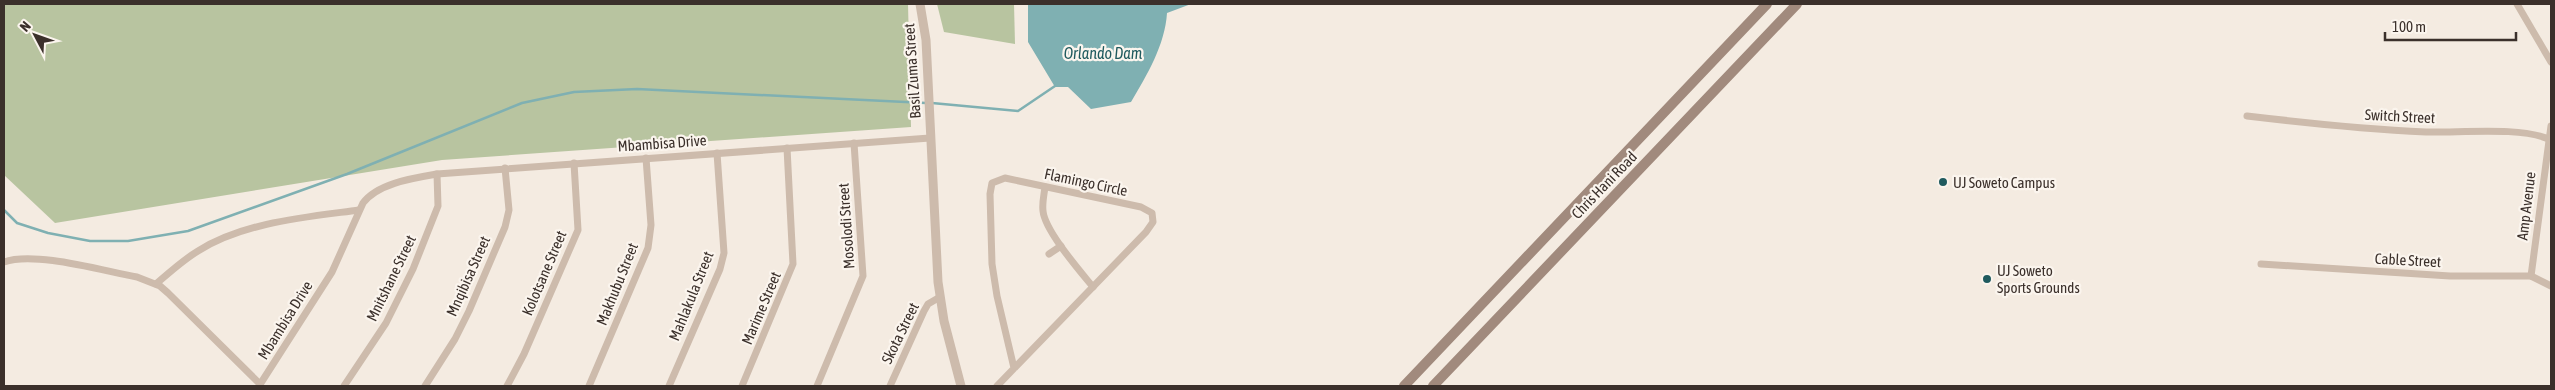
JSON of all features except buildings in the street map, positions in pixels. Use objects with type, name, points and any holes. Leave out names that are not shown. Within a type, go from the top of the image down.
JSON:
[{"type":"main road","name":"Chris Hani Road","points":[[1404,386],[1767,4]]},
{"type":"main road","name":"Chris Hani Road","points":[[1433,386],[1797,4]]},
{"type":"street","name":"Basil Zuma Street","points":[[920,4],[926,40],[930,138]]},
{"type":"street","points":[[2517,4],[2551,62]]},
{"type":"street","name":"Switch Street","points":[[2247,116],[2353,128],[2427,132],[2498,132],[2550,139]]},
{"type":"street","name":"Amp Avenue","points":[[2531,276],[2551,126]]},
{"type":"street","points":[[930,138],[940,297],[961,386]]},
{"type":"street","name":"Mbambisa Drive","points":[[260,385],[332,272],[359,210],[367,197],[382,188],[437,174],[930,138]]},
{"type":"street","name":"Mosolodi Street","points":[[817,386],[863,276],[854,144]]},
{"type":"street","name":"Marime Street","points":[[742,386],[794,264],[787,148]]},
{"type":"street","name":"Mahlakula Street","points":[[669,386],[720,269],[724,253],[718,153]]},
{"type":"street","name":"Makhubu Street","points":[[589,386],[648,248],[651,225],[646,158]]},
{"type":"street","name":"Kolotsane Street","points":[[507,386],[524,354],[578,230],[574,163]]},
{"type":"street","name":"Mnqibisa Street","points":[[425,386],[455,339],[505,226],[509,210],[505,168]]},
{"type":"street","name":"Mnitshane Street","points":[[344,386],[386,323],[413,269],[438,206],[437,174]]},
{"type":"street","name":"Flamingo Circle","points":[[997,386],[1151,227],[1154,216],[1141,207],[1005,178],[994,181],[990,187],[992,264],[997,296],[1014,368]]},
{"type":"street","points":[[1045,187],[1044,215],[1061,246],[1093,287]]},
{"type":"street","points":[[156,284],[200,249],[228,237],[290,219],[359,210]]},
{"type":"street","points":[[1049,254],[1061,246]]},
{"type":"street","points":[[4,262],[22,257],[44,260],[137,277],[156,284],[175,300],[260,385]]},
{"type":"street","name":"Cable Street","points":[[2261,264],[2450,276],[2531,276],[2551,286]]},
{"type":"street","name":"Skota Street","points":[[890,386],[924,311],[928,304],[940,297]]},
{"type":"green space","points":[[4,4],[908,4],[911,127],[442,160],[55,223],[4,175]]},
{"type":"green space","points":[[937,4],[1014,4],[1015,44],[944,32]]},
{"type":"water","name":"Orlando Dam","points":[[1028,4],[1191,4],[1167,13],[1166,25],[1159,48],[1131,102],[1091,109],[1068,87],[1055,87],[1028,42]]},
{"type":"waterway","points":[[932,103],[1018,111],[1055,86]]},
{"type":"waterway","points":[[4,210],[17,223],[48,233],[90,241],[128,241],[188,231],[347,174],[522,103],[574,92],[637,89],[926,103]]},
{"type":"place","name":"UJ Soweto Campus","points":[[1943,182]]},
{"type":"place","name":"UJ Soweto Sports Grounds","points":[[1987,279]]}]
